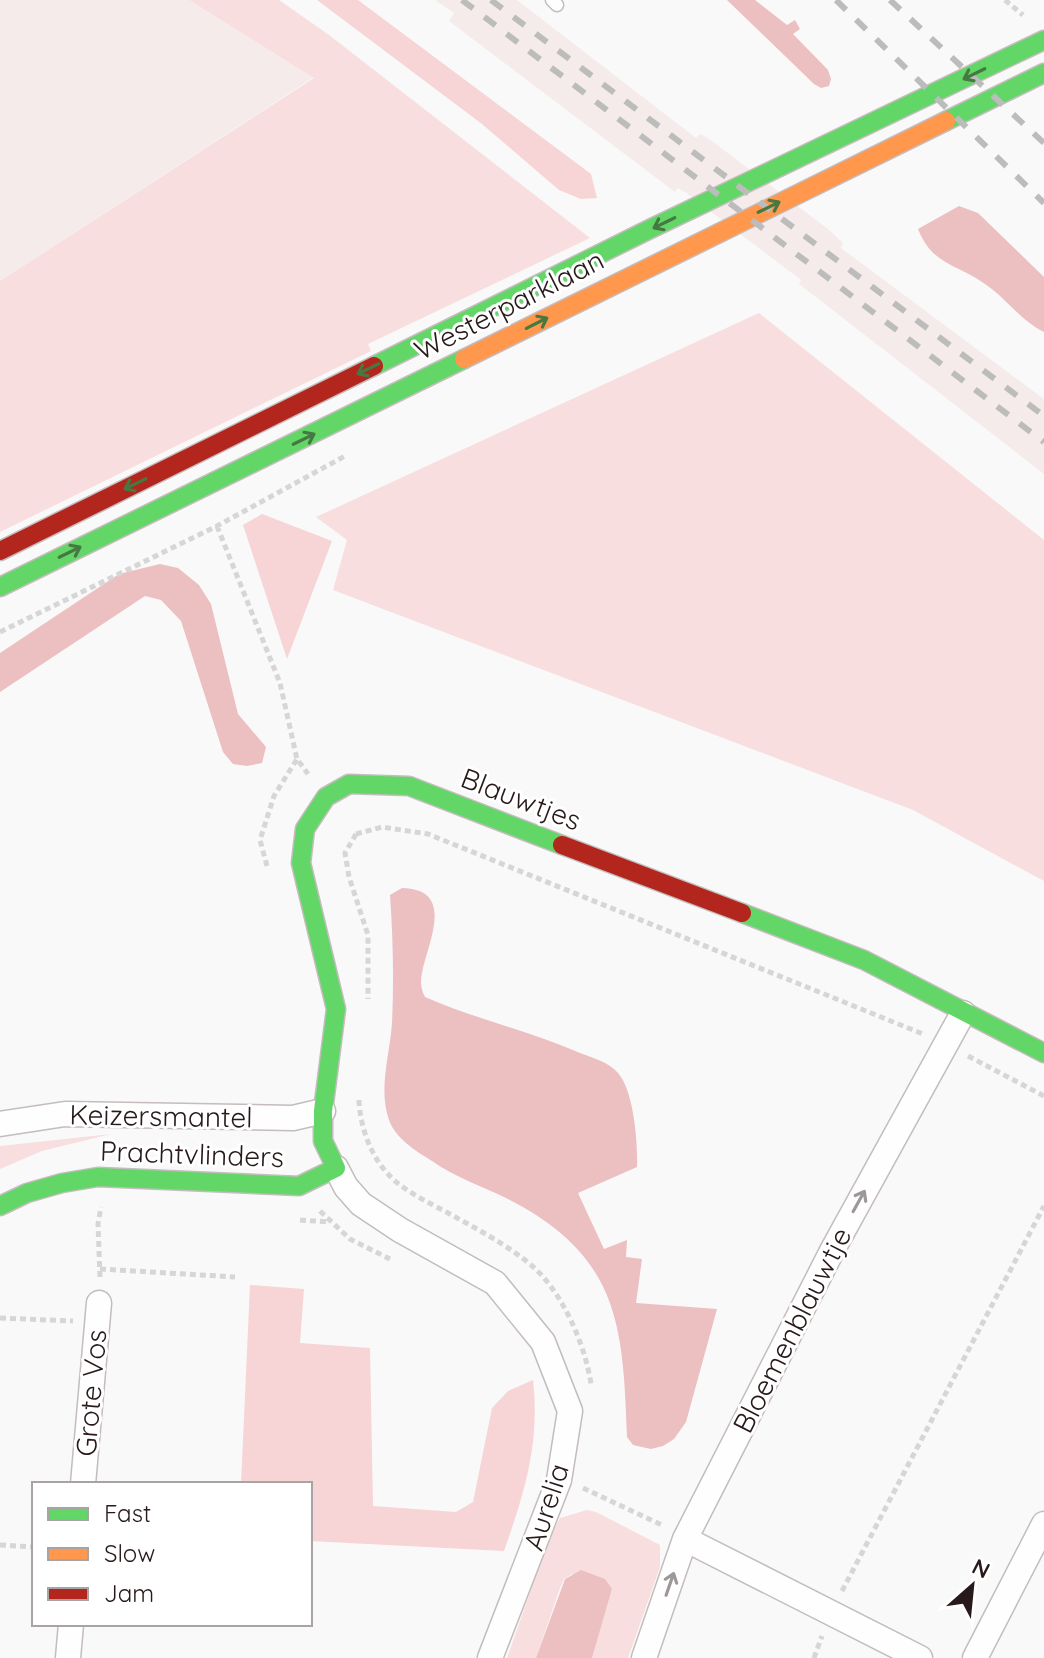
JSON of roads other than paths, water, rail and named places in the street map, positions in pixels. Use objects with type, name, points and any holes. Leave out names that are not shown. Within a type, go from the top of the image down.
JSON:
[{"type":"main road","name":"Westerparklaan","points":[[0,551],[650,229],[1044,40]]},
{"type":"main road","name":"Westerparklaan","points":[[0,587],[1044,73]]},
{"type":"main road","name":"Blauwtjes","points":[[323,1111],[336,1009],[301,863],[305,829],[326,797],[349,784],[409,786],[864,960],[1044,1053]]},
{"type":"main road","points":[[323,1111],[323,1141],[336,1168]]},
{"type":"main road","name":"Prachtvlinders","points":[[0,1206],[27,1193],[98,1177],[299,1186],[336,1168]]},
{"type":"street","name":"Bloemenblauwtje","points":[[644,1658],[685,1539],[833,1249],[963,1013]]},
{"type":"street","name":"Keizersmantel","points":[[0,1124],[65,1114],[293,1118],[323,1111]]},
{"type":"street","name":"Aurelia","points":[[336,1168],[346,1187],[361,1204],[400,1230],[495,1283],[543,1342],[570,1411],[559,1480],[490,1658]]},
{"type":"street","name":"Grote Vos","points":[[83,1482],[99,1312]]},
{"type":"street","points":[[975,1658],[1044,1524]]},
{"type":"street","points":[[685,1539],[920,1658]]},
{"type":"street","points":[[68,1658],[71,1626]]},
{"type":"railway","points":[[462,0],[1044,442]]},
{"type":"railway","points":[[491,0],[1044,416]]},
{"type":"railway","points":[[836,0],[1044,203]]},
{"type":"railway","points":[[890,0],[1044,143]]}]
